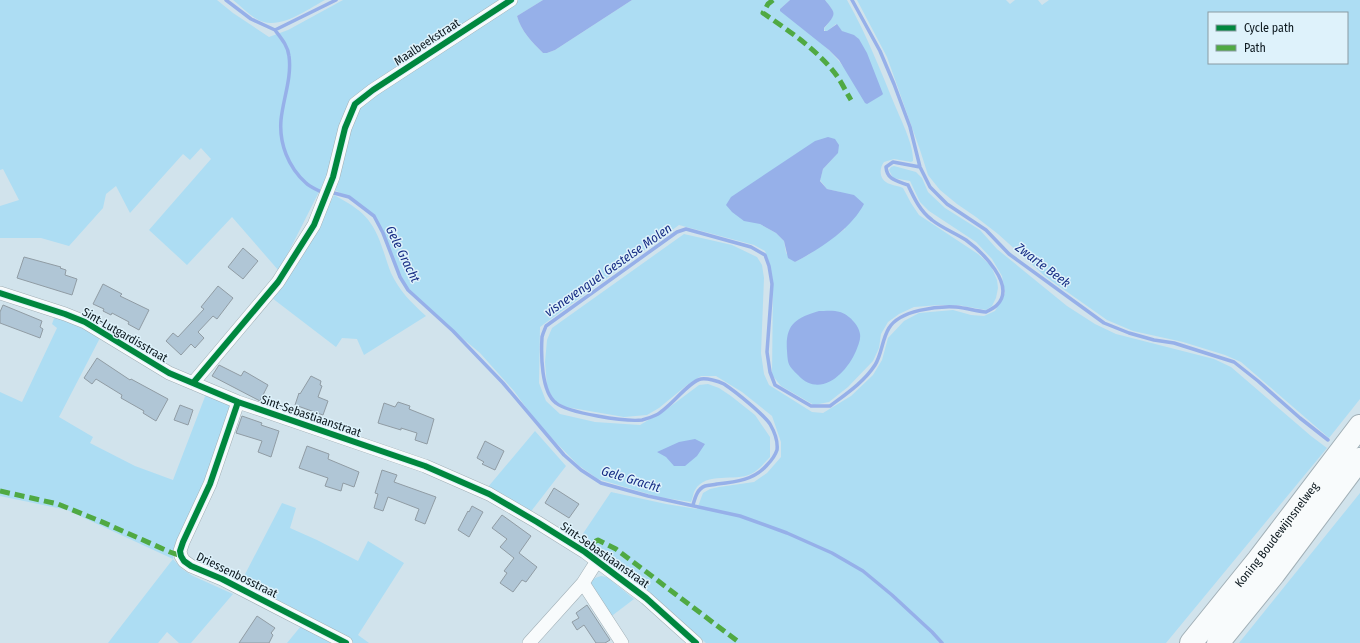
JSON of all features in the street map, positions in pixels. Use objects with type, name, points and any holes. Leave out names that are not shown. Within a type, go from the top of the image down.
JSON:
[{"type":"highway","name":"Koning Boudewijnsnelweg","points":[[1191,643],[1258,560],[1360,426]]},
{"type":"highway","name":"Koning Boudewijnsnelweg","points":[[1218,643],[1274,574],[1360,459]]},
{"type":"street","name":"Maalbeekstraat","points":[[193,383],[278,282],[314,226],[333,176],[345,128],[355,104],[373,90],[511,0]]},
{"type":"street","name":"Sint-Lutgardisstraat","points":[[0,293],[85,322],[169,373],[193,383]]},
{"type":"street","name":"Sint-Sebastiaanstraat","points":[[193,383],[238,402],[425,466],[489,494],[585,552],[646,598],[696,643]]},
{"type":"street","name":"Driessenbosstraat","points":[[238,402],[210,484],[183,542],[180,551],[181,556],[184,561],[191,566],[222,579],[346,643]]},
{"type":"street","name":"Sint-Sebastiaanstraat","points":[[529,643],[583,583],[597,561]]},
{"type":"street","points":[[583,583],[622,643]]},
{"type":"shaded area","points":[[0,0],[217,0],[233,13],[269,37],[288,30],[343,0],[543,0],[517,16],[521,27],[527,36],[543,53],[547,53],[555,50],[632,0],[790,0],[780,9],[823,44],[845,69],[861,43],[857,37],[845,33],[836,24],[826,32],[824,29],[833,14],[825,0],[847,0],[873,54],[912,148],[913,161],[911,162],[894,159],[884,162],[881,168],[882,178],[887,183],[903,188],[919,215],[978,254],[991,266],[997,280],[998,288],[996,298],[992,306],[986,310],[958,305],[939,305],[914,307],[899,314],[888,322],[881,334],[879,348],[873,361],[848,387],[829,402],[814,405],[781,386],[772,375],[773,282],[765,251],[754,245],[679,225],[540,327],[539,383],[546,401],[560,414],[595,422],[640,425],[667,409],[699,385],[708,384],[719,388],[731,396],[755,415],[770,437],[770,457],[751,474],[713,479],[700,484],[695,490],[691,502],[659,497],[598,479],[578,465],[538,424],[514,391],[480,353],[408,289],[375,217],[354,200],[323,184],[279,271],[232,217],[187,265],[149,230],[211,159],[201,148],[190,160],[183,154],[130,213],[116,186],[106,194],[103,208],[69,246],[41,238],[0,238],[0,206],[19,200],[3,169],[0,170]],"holes":[[[838,153],[823,169],[820,180],[827,189],[840,192],[845,229],[808,255],[795,262],[786,253],[784,241],[776,233],[760,224]]]},
{"type":"shaded area","points":[[233,0],[325,0],[282,22],[273,23],[264,22],[255,18]]},
{"type":"shaded area","points":[[857,0],[1006,0],[1010,4],[1015,0],[1038,0],[1042,5],[1049,0],[1360,0],[1360,399],[1329,438],[1241,362],[1225,355],[1183,342],[1133,331],[1107,320],[1046,277],[998,234],[940,190],[928,175],[887,57]]},
{"type":"shaded area","points":[[894,166],[916,172],[922,178],[928,192],[945,208],[980,230],[997,249],[1067,306],[1095,324],[1116,334],[1214,359],[1231,367],[1327,448],[1166,643],[706,643],[647,591],[578,541],[611,492],[697,509],[703,493],[710,489],[719,487],[754,482],[767,473],[781,457],[781,442],[772,416],[742,392],[716,376],[701,376],[687,385],[659,408],[647,415],[624,417],[566,407],[554,401],[547,387],[545,362],[547,340],[552,328],[684,234],[732,245],[757,257],[762,265],[764,278],[761,353],[764,374],[769,385],[812,412],[823,413],[851,396],[873,375],[882,360],[888,338],[904,321],[919,313],[953,310],[971,315],[984,316],[995,311],[1005,293],[1002,276],[992,259],[976,242],[929,211],[920,202],[910,181],[893,178],[889,170]]},
{"type":"shaded area","points":[[334,195],[365,216],[375,230],[394,280],[406,296],[426,316],[364,355],[357,339],[342,338],[336,347],[272,298],[320,223]]},
{"type":"shaded area","points":[[55,316],[101,336],[59,417],[93,437],[90,443],[135,466],[173,480],[206,394],[231,405],[221,446],[176,542],[173,559],[67,510],[0,496],[0,392],[22,402],[57,328],[52,324]]},
{"type":"shaded area","points":[[535,431],[566,466],[529,514],[488,487]]},
{"type":"shaded area","points":[[1360,493],[1360,643],[1239,643]]},
{"type":"shaded area","points":[[282,503],[296,508],[290,528],[358,561],[368,541],[404,563],[358,635],[369,643],[353,643],[307,615],[241,582]]},
{"type":"shaded area","points":[[173,559],[182,569],[193,576],[233,594],[191,643],[179,643],[167,632],[158,643],[108,643]]},
{"type":"shaded area","points":[[601,576],[607,577],[634,599],[609,618],[590,588],[591,581]]},
{"type":"shaded area","points":[[301,626],[337,643],[287,643]]},
{"type":"water","points":[[543,0],[632,0],[555,50],[543,53],[524,31],[517,16]]},
{"type":"water","points":[[790,0],[825,0],[834,14],[824,28],[824,31],[827,31],[837,24],[842,31],[854,35],[859,39],[867,53],[883,94],[882,95],[867,104],[865,103],[839,60],[829,50],[780,11],[780,9]]},
{"type":"water","points":[[828,137],[835,139],[839,145],[838,153],[823,169],[820,181],[827,189],[854,195],[864,204],[851,222],[834,238],[795,262],[788,258],[784,241],[776,233],[760,224],[744,221],[732,212],[726,205],[731,197],[815,141]]},
{"type":"water","points":[[819,311],[835,311],[846,315],[853,320],[860,336],[856,351],[846,368],[832,381],[815,385],[806,382],[790,367],[787,342],[790,329],[793,324],[804,317]]},
{"type":"water","points":[[695,439],[705,444],[697,456],[685,466],[674,466],[666,457],[657,452],[679,442]]},
{"type":"building","points":[[243,248],[258,261],[243,279],[228,267]]},
{"type":"building","points":[[24,257],[61,267],[60,268],[66,270],[65,275],[77,279],[72,295],[17,278]]},
{"type":"building","points":[[103,284],[122,294],[120,296],[149,310],[139,330],[128,324],[129,322],[112,313],[111,315],[103,311],[104,309],[93,304]]},
{"type":"building","points":[[218,286],[233,298],[217,319],[213,316],[198,332],[204,338],[195,348],[191,344],[181,355],[166,341],[173,333],[178,337],[204,309],[201,307]]},
{"type":"building","points":[[3,305],[42,321],[40,327],[43,329],[40,338],[0,323],[0,312]]},
{"type":"building","points":[[97,358],[130,380],[131,379],[168,399],[156,421],[143,413],[144,411],[121,398],[122,395],[96,379],[92,384],[84,378]]},
{"type":"building","points":[[219,365],[241,376],[244,371],[268,385],[260,401],[212,376]]},
{"type":"building","points":[[311,376],[321,381],[320,385],[322,386],[318,397],[328,401],[323,415],[295,405],[299,393],[300,394]]},
{"type":"building","points":[[398,402],[410,406],[409,409],[434,419],[427,444],[415,440],[417,433],[378,423],[384,403],[395,407]]},
{"type":"building","points":[[180,405],[193,410],[188,425],[174,420]]},
{"type":"building","points":[[242,416],[262,423],[261,425],[279,431],[271,457],[258,452],[262,441],[236,433]]},
{"type":"building","points":[[485,441],[504,451],[495,470],[482,464],[484,462],[477,458]]},
{"type":"building","points":[[307,446],[329,454],[328,459],[359,472],[354,487],[343,483],[341,491],[325,486],[328,478],[299,468]]},
{"type":"building","points":[[382,470],[397,475],[394,482],[436,497],[425,524],[415,520],[419,509],[388,497],[383,511],[374,508],[378,494],[375,493]]},
{"type":"building","points":[[554,488],[579,504],[569,518],[545,503]]},
{"type":"building","points":[[472,506],[483,512],[469,537],[458,530]]},
{"type":"building","points":[[502,515],[531,536],[519,553],[537,567],[526,582],[522,580],[513,592],[500,583],[507,573],[504,571],[514,558],[500,547],[507,539],[492,528]]},
{"type":"building","points":[[587,605],[610,640],[605,643],[596,643],[584,625],[577,630],[572,622],[579,618],[576,613]]},
{"type":"building","points":[[257,616],[275,628],[271,633],[273,635],[269,643],[239,643]]},
{"type":"waterway","name":"Zwarte Beek","points":[[226,0],[251,19],[275,30],[336,0]]},
{"type":"waterway","name":"Zwarte Beek","points":[[852,0],[880,51],[894,84],[910,127],[920,167],[930,187],[947,204],[986,230],[1009,254],[1104,323],[1129,333],[1154,340],[1174,343],[1234,362],[1328,440]]},
{"type":"waterway","name":"Gele Gracht","points":[[275,30],[284,42],[290,64],[281,120],[283,146],[294,170],[309,186],[321,192]]},
{"type":"waterway","name":"visnevenguel Gestelse Molen","points":[[693,505],[697,494],[702,487],[750,477],[762,470],[773,458],[777,450],[777,444],[773,430],[766,419],[742,397],[724,384],[706,379],[696,381],[661,412],[642,420],[624,420],[598,416],[562,407],[551,398],[547,390],[543,372],[542,337],[546,326],[677,232],[686,229],[751,247],[765,255],[769,266],[772,284],[767,352],[770,372],[775,385],[811,406],[830,406],[866,377],[871,371],[877,361],[889,328],[901,317],[920,310],[939,307],[956,307],[986,312],[997,305],[1002,297],[1003,288],[1000,279],[988,260],[966,240],[940,226],[924,213],[908,185],[896,181],[890,177],[886,167],[893,162],[920,167]]},
{"type":"waterway","name":"Gele Gracht","points":[[334,193],[349,197],[374,216],[383,233],[400,277],[408,290],[453,331],[503,383],[564,455],[581,470],[601,483],[648,496],[740,516],[787,533],[832,553],[863,571],[892,595],[942,643]]},
{"type":"marked path","points":[[773,0],[768,4],[763,13],[812,49],[837,76],[851,100]]},
{"type":"marked path","points":[[0,491],[58,504],[181,556]]},
{"type":"marked path","points":[[585,552],[590,544],[598,540],[616,549],[740,643]]},
{"type":"cycle path","points":[[193,383],[278,282],[314,225],[333,177],[345,128],[355,104],[373,90],[511,0]]},
{"type":"cycle path","points":[[0,293],[85,322],[169,373],[238,402],[425,466],[489,494],[585,552],[646,598],[696,643]]},
{"type":"cycle path","points":[[238,402],[210,484],[183,542],[180,551],[181,556],[184,561],[191,566],[222,579],[346,643]]}]
